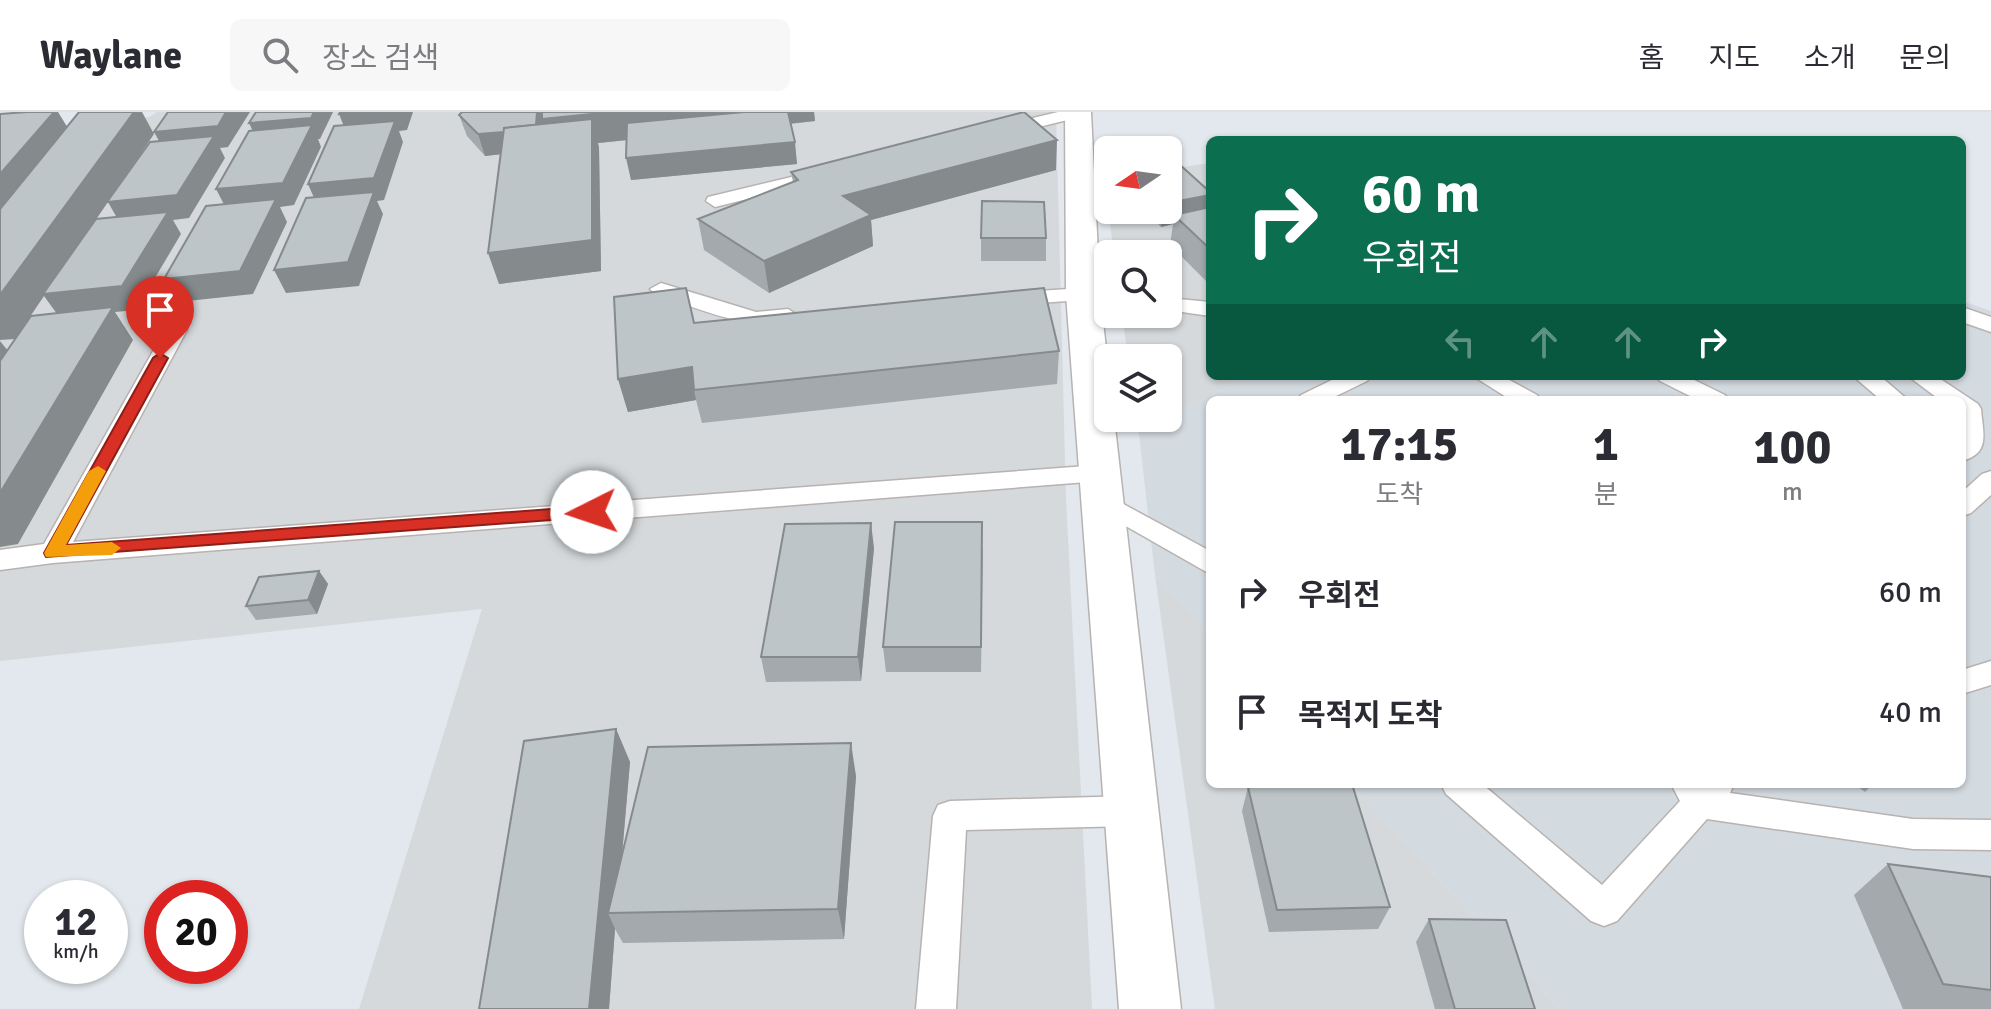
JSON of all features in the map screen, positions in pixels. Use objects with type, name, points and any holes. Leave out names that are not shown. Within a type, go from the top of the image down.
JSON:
[{"type":"street","points":[[1078,112],[1094,275]]},
{"type":"street","points":[[1097,328],[1101,488],[1150,1009]]},
{"type":"lane","points":[[987,134],[1078,112]]},
{"type":"lane","points":[[715,201],[851,168]]},
{"type":"lane","points":[[661,289],[755,319],[817,314]]},
{"type":"lane","points":[[990,301],[1094,295]]},
{"type":"lane","points":[[1182,306],[1206,309]]},
{"type":"lane","points":[[1966,316],[1991,325]]},
{"type":"lane","points":[[53,553],[176,330]]},
{"type":"lane","points":[[1317,396],[1351,380]]},
{"type":"lane","points":[[1492,380],[1522,396]]},
{"type":"lane","points":[[1870,380],[1891,396]]},
{"type":"lane","points":[[1926,380],[1950,396]]},
{"type":"lane","points":[[1966,407],[1969,409],[1971,448],[1966,451]]},
{"type":"lane","points":[[1966,503],[1991,480]]},
{"type":"lane","points":[[0,560],[53,553],[1101,488],[1206,561]]},
{"type":"lane","points":[[1966,681],[1991,673]]},
{"type":"lane","points":[[1463,788],[1604,909],[1702,790],[1913,834],[1991,835]]},
{"type":"lane","points":[[936,1009],[950,816],[1131,811]]},
{"type":"shaded area","points":[[157,112],[1056,112],[1066,499],[1092,1009],[359,1009],[482,609],[0,661],[0,132],[92,128],[149,117]]},
{"type":"shaded area","points":[[1206,164],[1206,380],[1240,380],[1182,411],[1182,344],[1126,344],[1124,328],[1182,328],[1182,240],[1112,240],[1110,224],[1182,224],[1182,167]]},
{"type":"shaded area","points":[[1966,302],[1991,311],[1991,1009],[1560,1009],[1354,788],[1966,788],[1966,396],[1210,396],[1240,380],[1966,380]]},
{"type":"shaded area","points":[[1206,398],[1206,630],[1155,575],[1139,434],[1182,432],[1182,411]]},
{"type":"shaded area","points":[[1155,575],[1206,630],[1206,788],[1354,788],[1560,1009],[1215,1009]]},
{"type":"building","points":[[54,112],[0,174],[0,114]]},
{"type":"building","points":[[79,112],[134,112],[0,295],[0,209]]},
{"type":"building","points":[[168,112],[226,112],[218,126],[154,132]]},
{"type":"building","points":[[256,112],[314,112],[311,118],[249,123]]},
{"type":"building","points":[[462,112],[537,112],[536,125],[478,134],[459,115]]},
{"type":"building","points":[[542,112],[612,112],[542,119]]},
{"type":"building","points":[[744,112],[788,112],[795,142],[626,158],[627,123]]},
{"type":"building","points":[[1024,112],[1057,140],[843,196],[871,215],[764,261],[698,219],[798,180],[791,172]]},
{"type":"building","points":[[592,119],[592,240],[488,253],[504,128]]},
{"type":"building","points":[[395,121],[374,178],[308,184],[334,126]]},
{"type":"building","points":[[312,125],[283,183],[216,189],[249,131]]},
{"type":"building","points":[[214,136],[177,195],[107,202],[150,142]]},
{"type":"building","points":[[1182,167],[1206,188],[1206,196],[1182,200]]},
{"type":"building","points":[[374,192],[348,262],[274,270],[306,198]]},
{"type":"building","points":[[276,199],[240,271],[164,279],[206,206]]},
{"type":"building","points":[[982,201],[1044,202],[1046,238],[981,238]]},
{"type":"building","points":[[1206,208],[1206,245],[1182,223],[1182,213]]},
{"type":"building","points":[[168,212],[122,286],[43,294],[96,219]]},
{"type":"building","points":[[686,288],[694,323],[1044,288],[1059,351],[694,390],[692,367],[618,379],[614,297]]},
{"type":"building","points":[[113,307],[0,493],[0,361],[31,316]]},
{"type":"building","points":[[895,522],[982,522],[981,647],[883,647]]},
{"type":"building","points":[[871,523],[858,657],[761,657],[785,524]]},
{"type":"building","points":[[319,571],[308,600],[246,606],[259,577]]},
{"type":"building","points":[[616,729],[589,1009],[479,1009],[524,741]]},
{"type":"building","points":[[851,743],[838,909],[608,913],[648,747]]},
{"type":"building","points":[[1248,788],[1353,788],[1390,907],[1277,910]]},
{"type":"building","points":[[1888,864],[1991,877],[1991,990],[1943,984]]},
{"type":"building","points":[[1429,919],[1506,920],[1535,1009],[1455,1009]]},
{"type":"slow traffic","points":[[98,471],[53,553],[112,548]]},
{"type":"route","points":[[160,358],[53,553],[592,512]]}]
